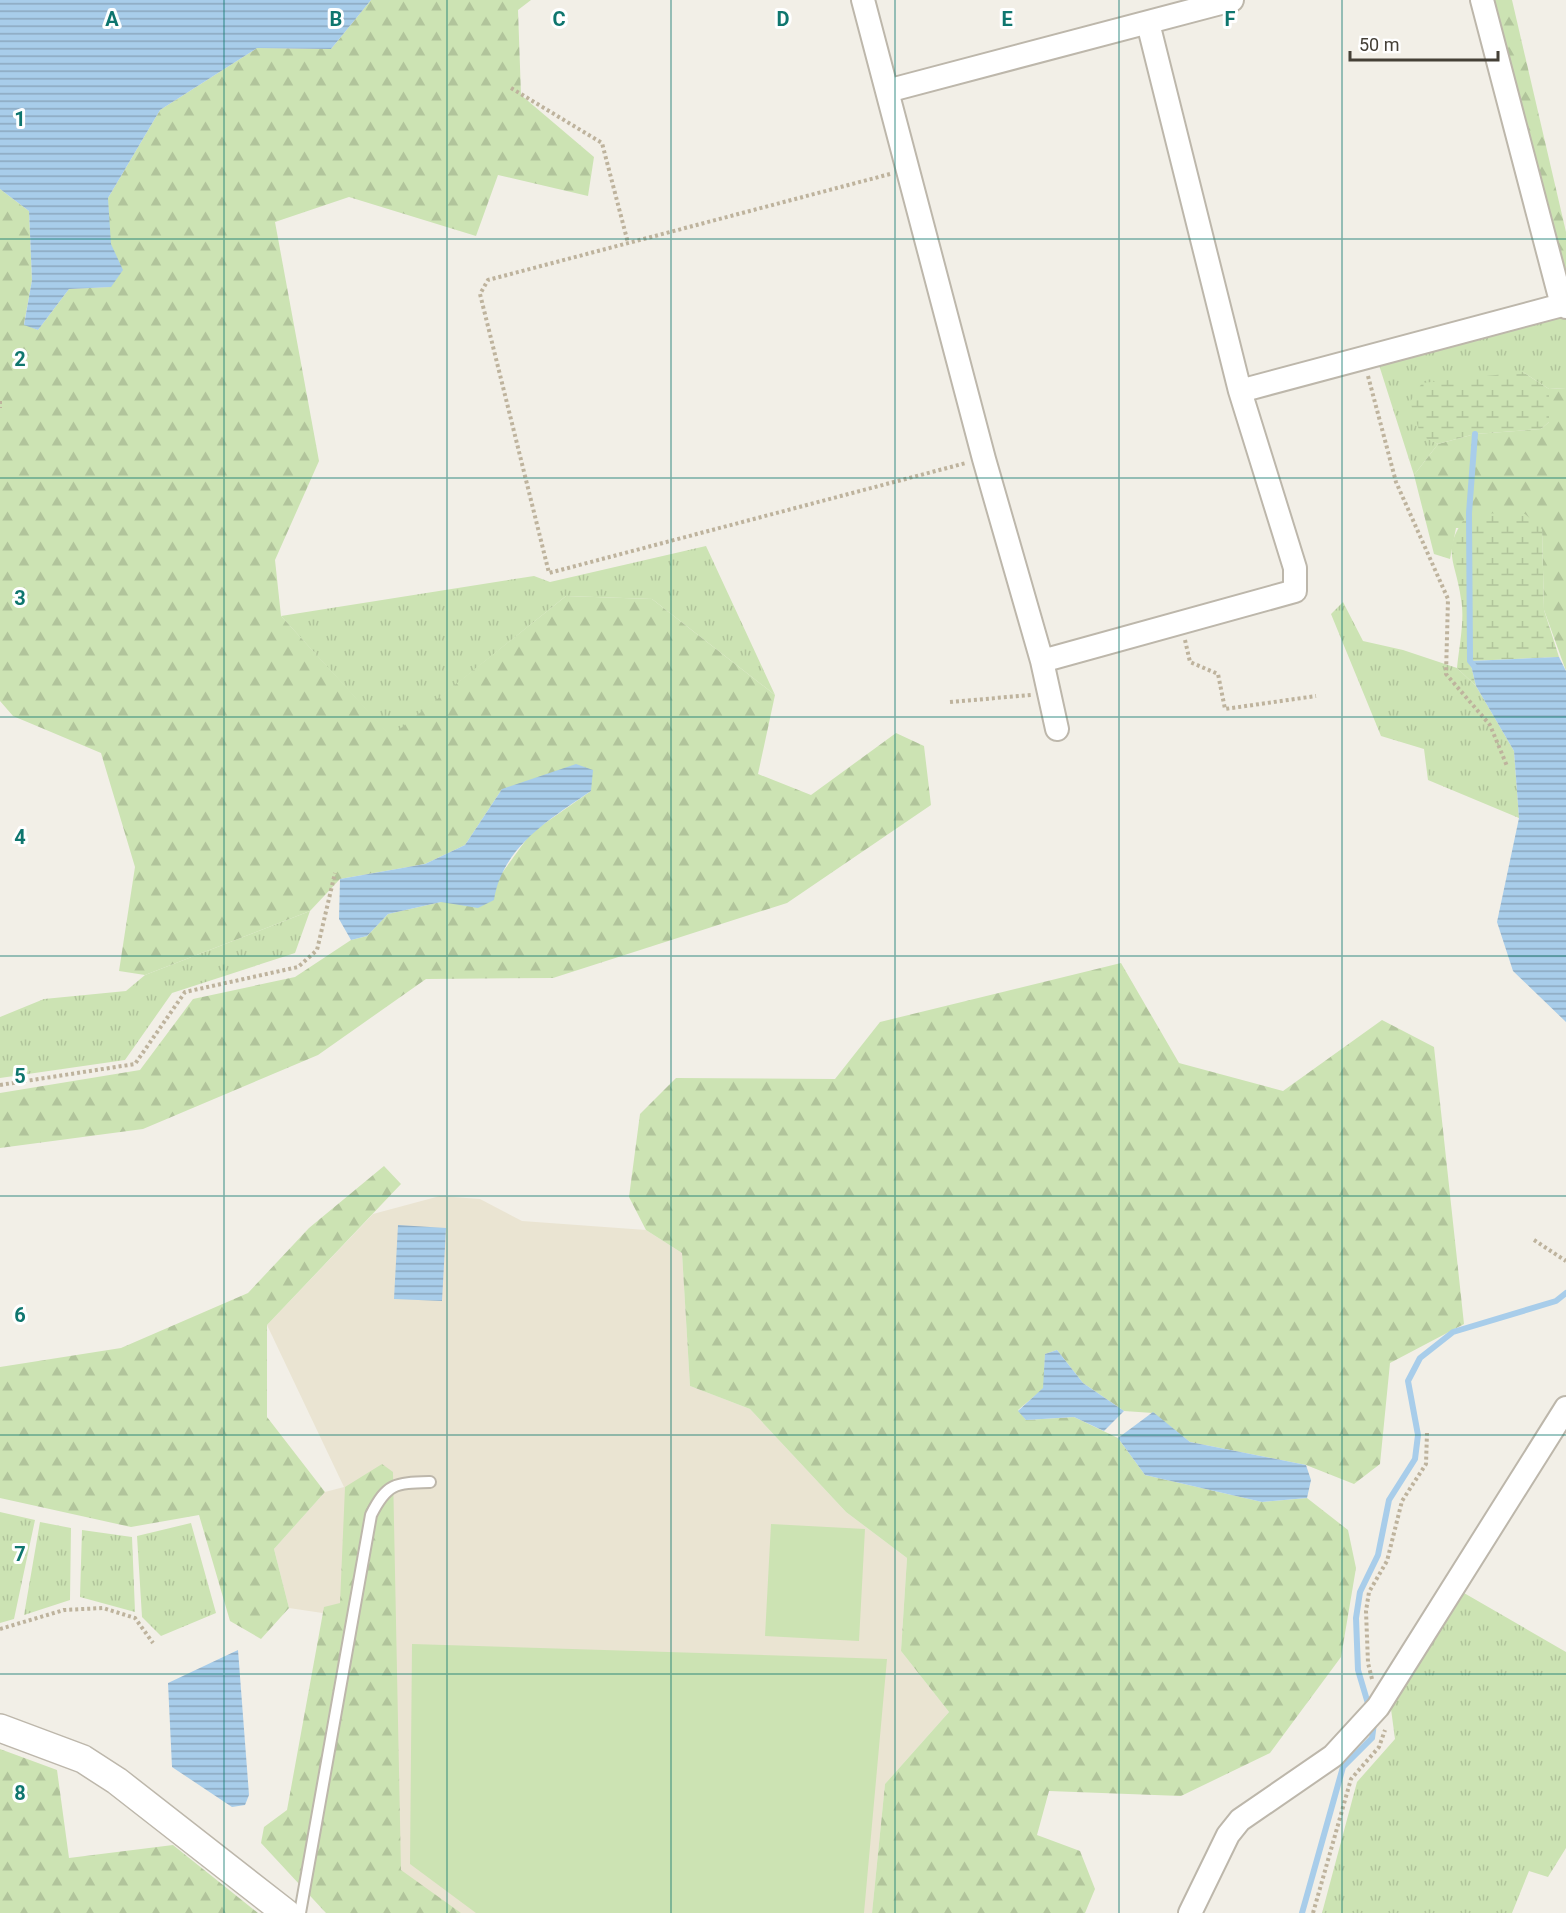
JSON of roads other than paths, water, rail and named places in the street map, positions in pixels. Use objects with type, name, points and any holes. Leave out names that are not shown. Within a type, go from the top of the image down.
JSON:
[{"type":"street","points":[[863,0],[984,459],[1042,661],[1058,729]]},
{"type":"street","points":[[887,92],[1232,0]]},
{"type":"street","points":[[1240,391],[1564,306],[1482,0]]},
{"type":"street","points":[[1042,661],[1295,591],[1295,568],[1240,391],[1148,23]]},
{"type":"street","points":[[1190,1913],[1228,1835],[1240,1820],[1333,1756],[1372,1715],[1566,1408]]},
{"type":"street","points":[[0,1728],[83,1759],[117,1781],[286,1913]]},
{"type":"lane","points":[[300,1913],[370,1515],[381,1494],[399,1483],[430,1482]]},
{"type":"water","points":[[0,0],[371,0],[331,49],[257,48],[160,110],[108,198],[111,244],[123,270],[111,287],[69,289],[38,330],[24,325],[32,280],[29,211],[0,189]]},
{"type":"water","points":[[1559,657],[1566,671],[1566,1022],[1513,971],[1497,922],[1519,818],[1514,751],[1476,686],[1470,661]]},
{"type":"water","points":[[576,764],[593,770],[591,791],[544,824],[517,850],[499,881],[494,900],[478,908],[441,902],[388,914],[367,936],[351,940],[339,919],[340,879],[425,864],[465,845],[502,789]]},
{"type":"water","points":[[398,1225],[446,1228],[442,1301],[394,1299]]},
{"type":"water","points":[[1057,1350],[1083,1383],[1124,1411],[1104,1431],[1074,1417],[1026,1420],[1018,1411],[1043,1388],[1045,1354]]},
{"type":"water","points":[[1153,1412],[1190,1442],[1306,1465],[1311,1480],[1307,1498],[1262,1502],[1145,1475],[1118,1438]]},
{"type":"water","points":[[238,1650],[249,1795],[245,1805],[232,1807],[172,1767],[168,1683]]},
{"type":"waterway","points":[[1474,666],[1470,661],[1469,513],[1475,434]]},
{"type":"waterway","points":[[1369,1707],[1358,1670],[1356,1618],[1360,1592],[1378,1555],[1389,1500],[1415,1459],[1418,1435],[1408,1381],[1420,1358],[1453,1332],[1556,1301],[1566,1293]]},
{"type":"waterway","points":[[1302,1913],[1343,1767],[1372,1738],[1374,1723]]}]
